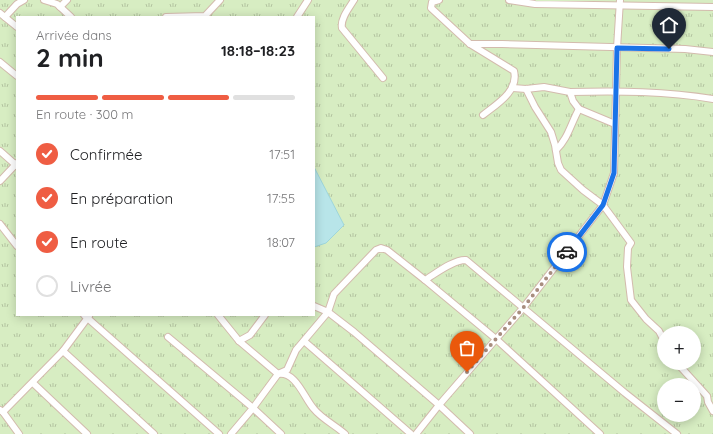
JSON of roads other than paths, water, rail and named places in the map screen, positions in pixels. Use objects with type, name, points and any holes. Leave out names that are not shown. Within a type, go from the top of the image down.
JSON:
[{"type":"street","points":[[16,26],[2,15],[24,0]]},
{"type":"street","points":[[44,0],[57,4],[70,16]]},
{"type":"street","points":[[60,7],[67,0]]},
{"type":"street","points":[[205,16],[220,0]]},
{"type":"street","points":[[298,16],[308,0]]},
{"type":"street","points":[[354,0],[341,24],[342,28],[383,78]]},
{"type":"street","points":[[439,0],[432,2],[431,8],[470,44],[514,71],[515,76],[513,88],[483,115]]},
{"type":"street","points":[[509,0],[535,4],[620,2],[713,7]]},
{"type":"street","points":[[416,434],[439,404],[523,308],[603,205],[614,173],[617,48],[620,2]]},
{"type":"street","points":[[470,44],[685,49],[713,52]]},
{"type":"street","points":[[0,62],[16,75]]},
{"type":"street","points":[[513,88],[526,90],[544,87],[570,92],[617,91],[670,94],[713,99]]},
{"type":"street","points":[[526,90],[551,132],[561,170],[583,190],[603,205],[631,243],[628,248],[627,267],[631,300],[646,319],[657,329]]},
{"type":"street","points":[[570,92],[573,101],[579,109],[615,124]]},
{"type":"street","points":[[556,150],[562,145],[579,109]]},
{"type":"street","points":[[0,151],[16,163]]},
{"type":"street","points":[[0,181],[16,165]]},
{"type":"street","points":[[0,224],[16,245]]},
{"type":"street","points":[[231,434],[253,408],[278,374],[287,370],[296,350],[328,312],[334,294],[376,250],[382,248],[387,250],[425,280],[496,339],[600,434]]},
{"type":"street","points":[[425,280],[455,262],[466,260],[625,393],[677,434]]},
{"type":"street","points":[[315,306],[328,312],[380,354],[439,404],[470,434]]},
{"type":"street","points":[[19,434],[2,411],[33,383],[62,351],[86,316],[219,434]]},
{"type":"street","points":[[219,316],[240,341],[278,374],[282,373],[295,380],[314,409],[345,434]]},
{"type":"street","points":[[240,341],[250,335],[264,316]]},
{"type":"street","points":[[168,338],[253,408],[281,434]]},
{"type":"street","points":[[304,341],[411,434]]},
{"type":"street","points":[[62,351],[154,434]]},
{"type":"street","points":[[683,370],[707,396],[713,411]]},
{"type":"street","points":[[33,383],[87,434]]},
{"type":"water","points":[[315,169],[344,225],[326,243],[315,247]]}]
